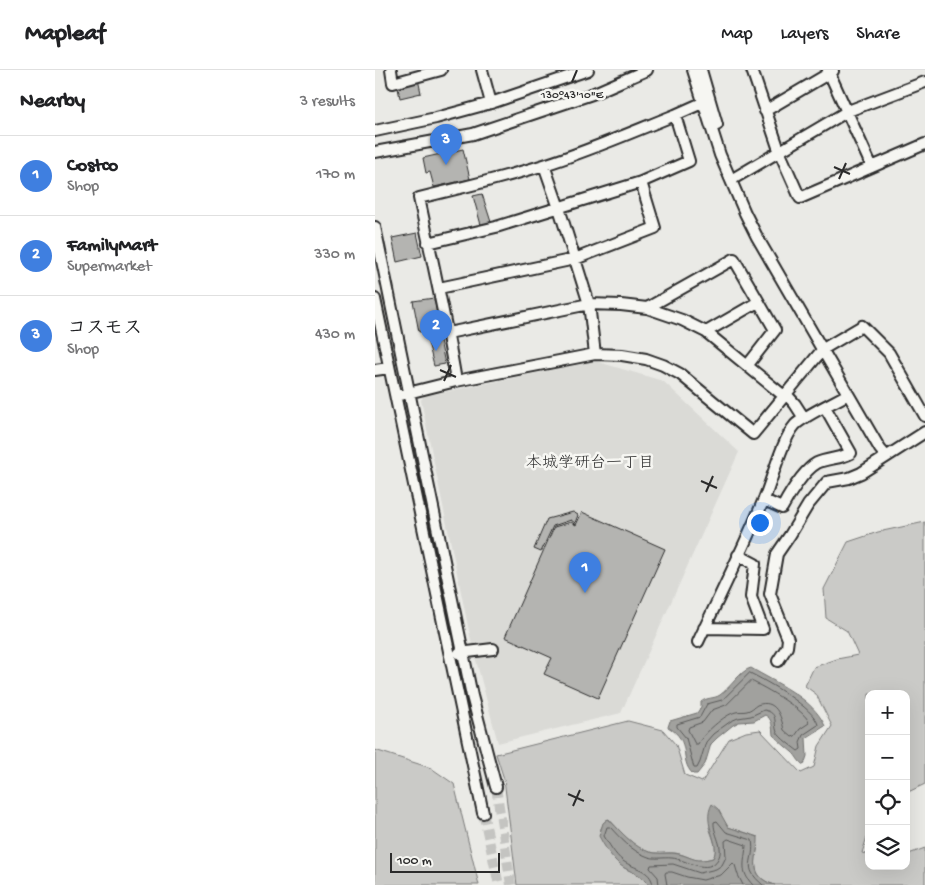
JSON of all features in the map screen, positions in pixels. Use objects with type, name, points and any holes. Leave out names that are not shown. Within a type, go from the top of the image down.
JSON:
[{"type":"street","points":[[391,70],[393,83],[441,70]]},
{"type":"street","points":[[483,70],[491,103]]},
{"type":"street","points":[[375,130],[435,118],[491,103],[589,70]]},
{"type":"street","points":[[375,152],[473,134],[592,94],[647,70]]},
{"type":"street","points":[[693,70],[702,102],[733,179],[825,347],[884,446],[886,456]]},
{"type":"street","points":[[701,70],[733,179]]},
{"type":"street","points":[[752,70],[780,153],[800,198],[925,144]]},
{"type":"street","points":[[765,111],[830,71],[871,167]]},
{"type":"street","points":[[733,179],[780,153],[847,111],[925,82]]},
{"type":"street","points":[[456,381],[439,288],[419,198],[479,184],[544,165],[611,141],[702,102]]},
{"type":"street","points":[[428,243],[496,227],[559,208],[641,182],[689,161],[675,115]]},
{"type":"street","points":[[544,165],[589,304],[595,354]]},
{"type":"street","points":[[439,288],[575,259],[655,228],[641,182]]},
{"type":"street","points":[[375,228],[472,696],[496,787]]},
{"type":"street","points":[[647,308],[734,259],[775,330],[747,366]]},
{"type":"street","points":[[375,300],[483,813]]},
{"type":"street","points":[[706,332],[759,302]]},
{"type":"street","points":[[448,333],[589,304],[647,308],[682,320],[706,332],[785,395],[795,404],[804,418]]},
{"type":"street","points":[[396,396],[456,381],[595,354],[622,355],[646,359],[680,374],[753,434],[825,347],[862,326],[889,353],[925,416]]},
{"type":"street","points":[[825,347],[848,394],[886,456]]},
{"type":"street","points":[[375,370],[389,368]]},
{"type":"street","points":[[698,642],[764,500],[792,429],[804,418],[848,394]]},
{"type":"street","points":[[764,500],[782,508],[795,485],[816,464],[844,457],[851,453],[825,407]]},
{"type":"street","points":[[778,661],[787,646],[788,639],[770,594],[777,554],[811,501],[827,482],[855,475],[925,432]]},
{"type":"street","points":[[428,545],[440,542]]},
{"type":"street","points":[[704,628],[763,629],[751,597],[755,564],[738,556]]},
{"type":"street","points":[[450,655],[493,649]]},
{"type":"shaded area","points":[[595,361],[663,381],[739,452],[621,713],[498,743],[472,645],[421,400],[424,396]]},
{"type":"shaded area","points":[[925,522],[925,784],[910,791],[910,690],[865,690],[865,843],[862,853],[865,854],[865,870],[910,870],[910,854],[925,848],[925,885],[775,885],[762,878],[756,870],[758,845],[750,834],[728,827],[724,821],[709,827],[715,854],[713,858],[701,860],[675,853],[648,852],[630,840],[609,819],[606,820],[600,830],[615,856],[623,867],[641,876],[649,885],[517,885],[504,779],[496,754],[628,721],[663,730],[676,745],[685,775],[702,782],[729,739],[746,732],[760,730],[801,773],[814,767],[819,746],[832,726],[816,694],[805,686],[814,667],[837,659],[858,655],[847,631],[826,618],[824,589],[848,542],[878,532]]},
{"type":"shaded area","points":[[375,750],[431,768],[454,784],[479,885],[375,885]]},
{"type":"water","points":[[751,668],[803,699],[812,707],[825,726],[806,738],[807,756],[804,765],[773,735],[771,721],[765,715],[754,721],[739,722],[717,738],[711,744],[705,764],[697,774],[693,774],[686,763],[680,739],[668,727],[670,721],[697,713],[701,707],[701,702],[720,695],[743,672]]},
{"type":"water","points":[[712,804],[718,809],[728,827],[758,837],[757,871],[760,877],[775,885],[649,885],[643,878],[617,862],[599,836],[603,823],[608,819],[641,849],[658,853],[676,853],[698,860],[713,858],[715,846],[709,819],[709,811]]},
{"type":"building","points":[[418,79],[421,93],[400,98],[397,83]]},
{"type":"building","points":[[463,149],[470,179],[434,187],[430,172],[426,173],[423,158]]},
{"type":"building","points":[[482,194],[491,222],[481,225],[473,196]]},
{"type":"building","points":[[417,233],[422,256],[397,262],[392,238]]},
{"type":"building","points":[[434,298],[440,329],[419,332],[413,301]]},
{"type":"building","points":[[439,336],[445,364],[434,366],[427,338]]},
{"type":"building","points":[[573,512],[578,515],[575,523],[571,520],[553,526],[541,552],[534,549],[547,519]]},
{"type":"building","points":[[582,512],[665,549],[598,698],[544,674],[552,658],[505,637],[554,527],[571,522],[576,525]]},
{"type":"tunnel","points":[[496,787],[511,885]]},
{"type":"tunnel","points":[[483,813],[499,885]]},
{"type":"place","name":"コスモス","points":[[446,165]]},
{"type":"place","name":"FamilyMart","points":[[436,351]]},
{"type":"place","name":"Costco","points":[[585,593]]},
{"type":"district","name":"本城学研台一丁目","points":[[590,464]]}]
